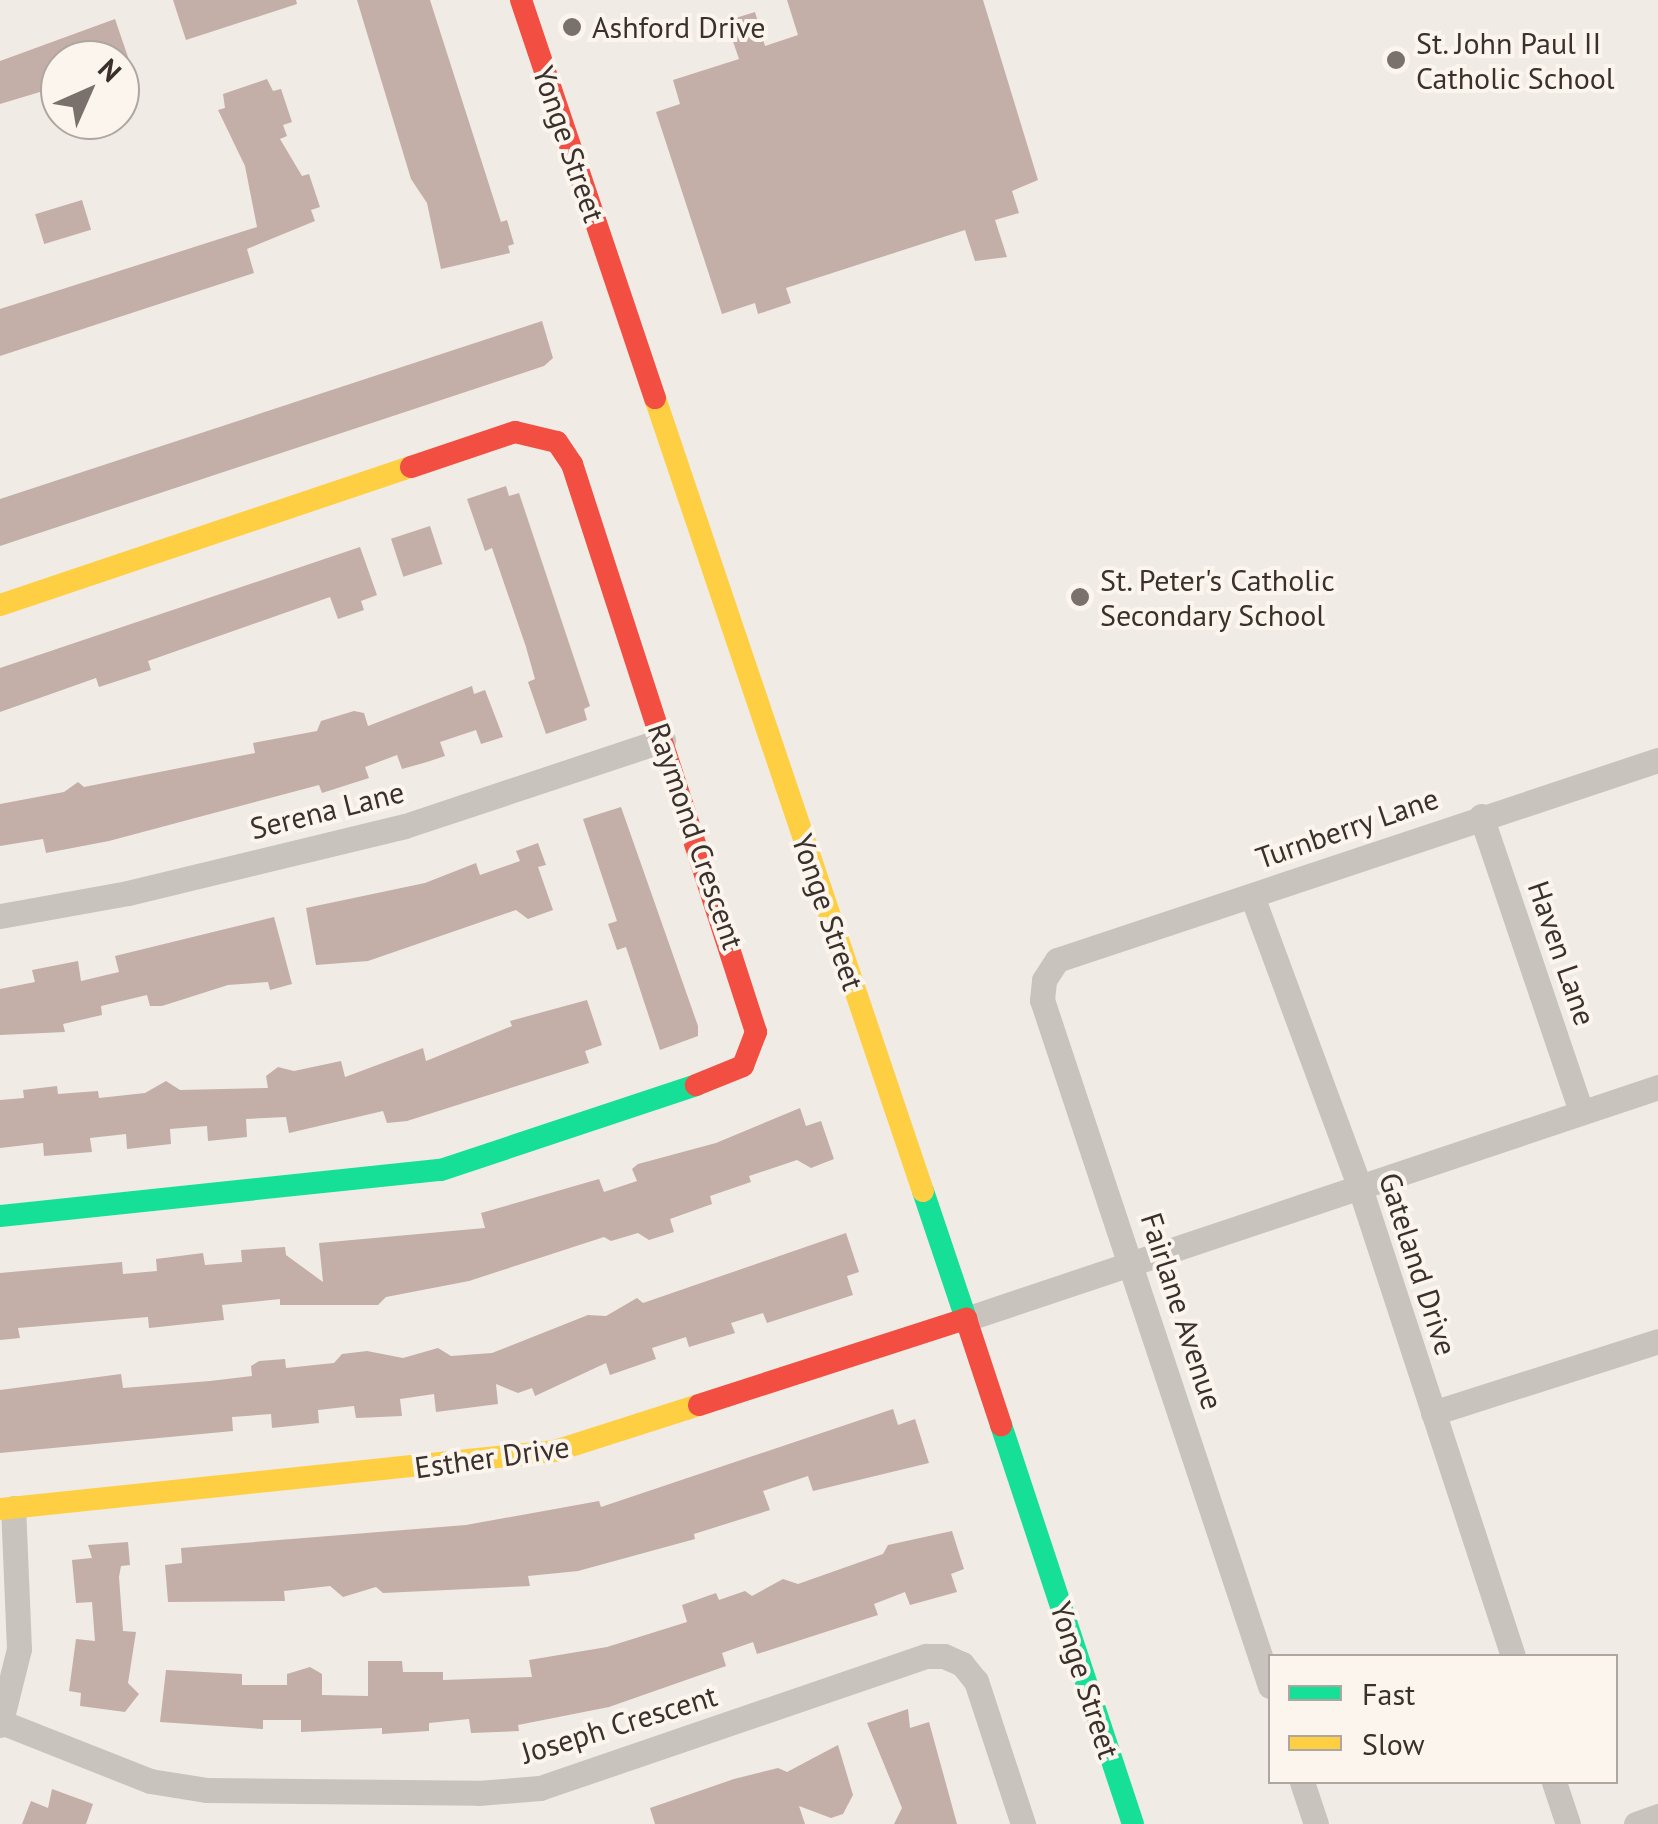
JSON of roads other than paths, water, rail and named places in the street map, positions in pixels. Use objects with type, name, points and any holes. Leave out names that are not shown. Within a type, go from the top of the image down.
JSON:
[{"type":"street","name":"Yonge Street","points":[[520,0],[1133,1824]]},
{"type":"street","name":"Raymond Crescent","points":[[0,605],[515,432],[557,442],[572,464],[755,1014],[752,1050],[743,1066],[417,1176],[0,1216]]},
{"type":"street","name":"Serena Lane","points":[[0,916],[128,893],[405,826],[663,740]]},
{"type":"street","name":"Turnberry Lane","points":[[1057,960],[1658,760]]},
{"type":"street","name":"Haven Lane","points":[[1481,816],[1581,1111]]},
{"type":"street","name":"Gateland Drive","points":[[1252,896],[1361,1191],[1513,1654]]},
{"type":"street","name":"Fairlane Avenue","points":[[1057,960],[1042,1000],[1133,1264],[1268,1680]]},
{"type":"street","points":[[966,1319],[1361,1191],[1658,1087]]},
{"type":"street","name":"Esther Drive","points":[[6,1509],[555,1451],[966,1319]]},
{"type":"street","points":[[1433,1413],[1658,1341]]},
{"type":"street","points":[[1,1724],[20,1640],[6,1509]]},
{"type":"street","name":"Joseph Crescent","points":[[1,1724],[150,1782],[207,1790],[478,1793],[540,1788],[935,1656],[971,1671],[1023,1824]]},
{"type":"street","points":[[1303,1784],[1316,1824]]},
{"type":"street","points":[[1555,1784],[1568,1824]]},
{"type":"street","points":[[1636,1824],[1658,1816]]},
{"type":"place","name":"Ashford Drive","points":[[572,27]]},
{"type":"place","name":"St. John Paul II Catholic School","points":[[1396,60]]},
{"type":"place","name":"St. Peter's Catholic Secondary School","points":[[1080,597]]}]
